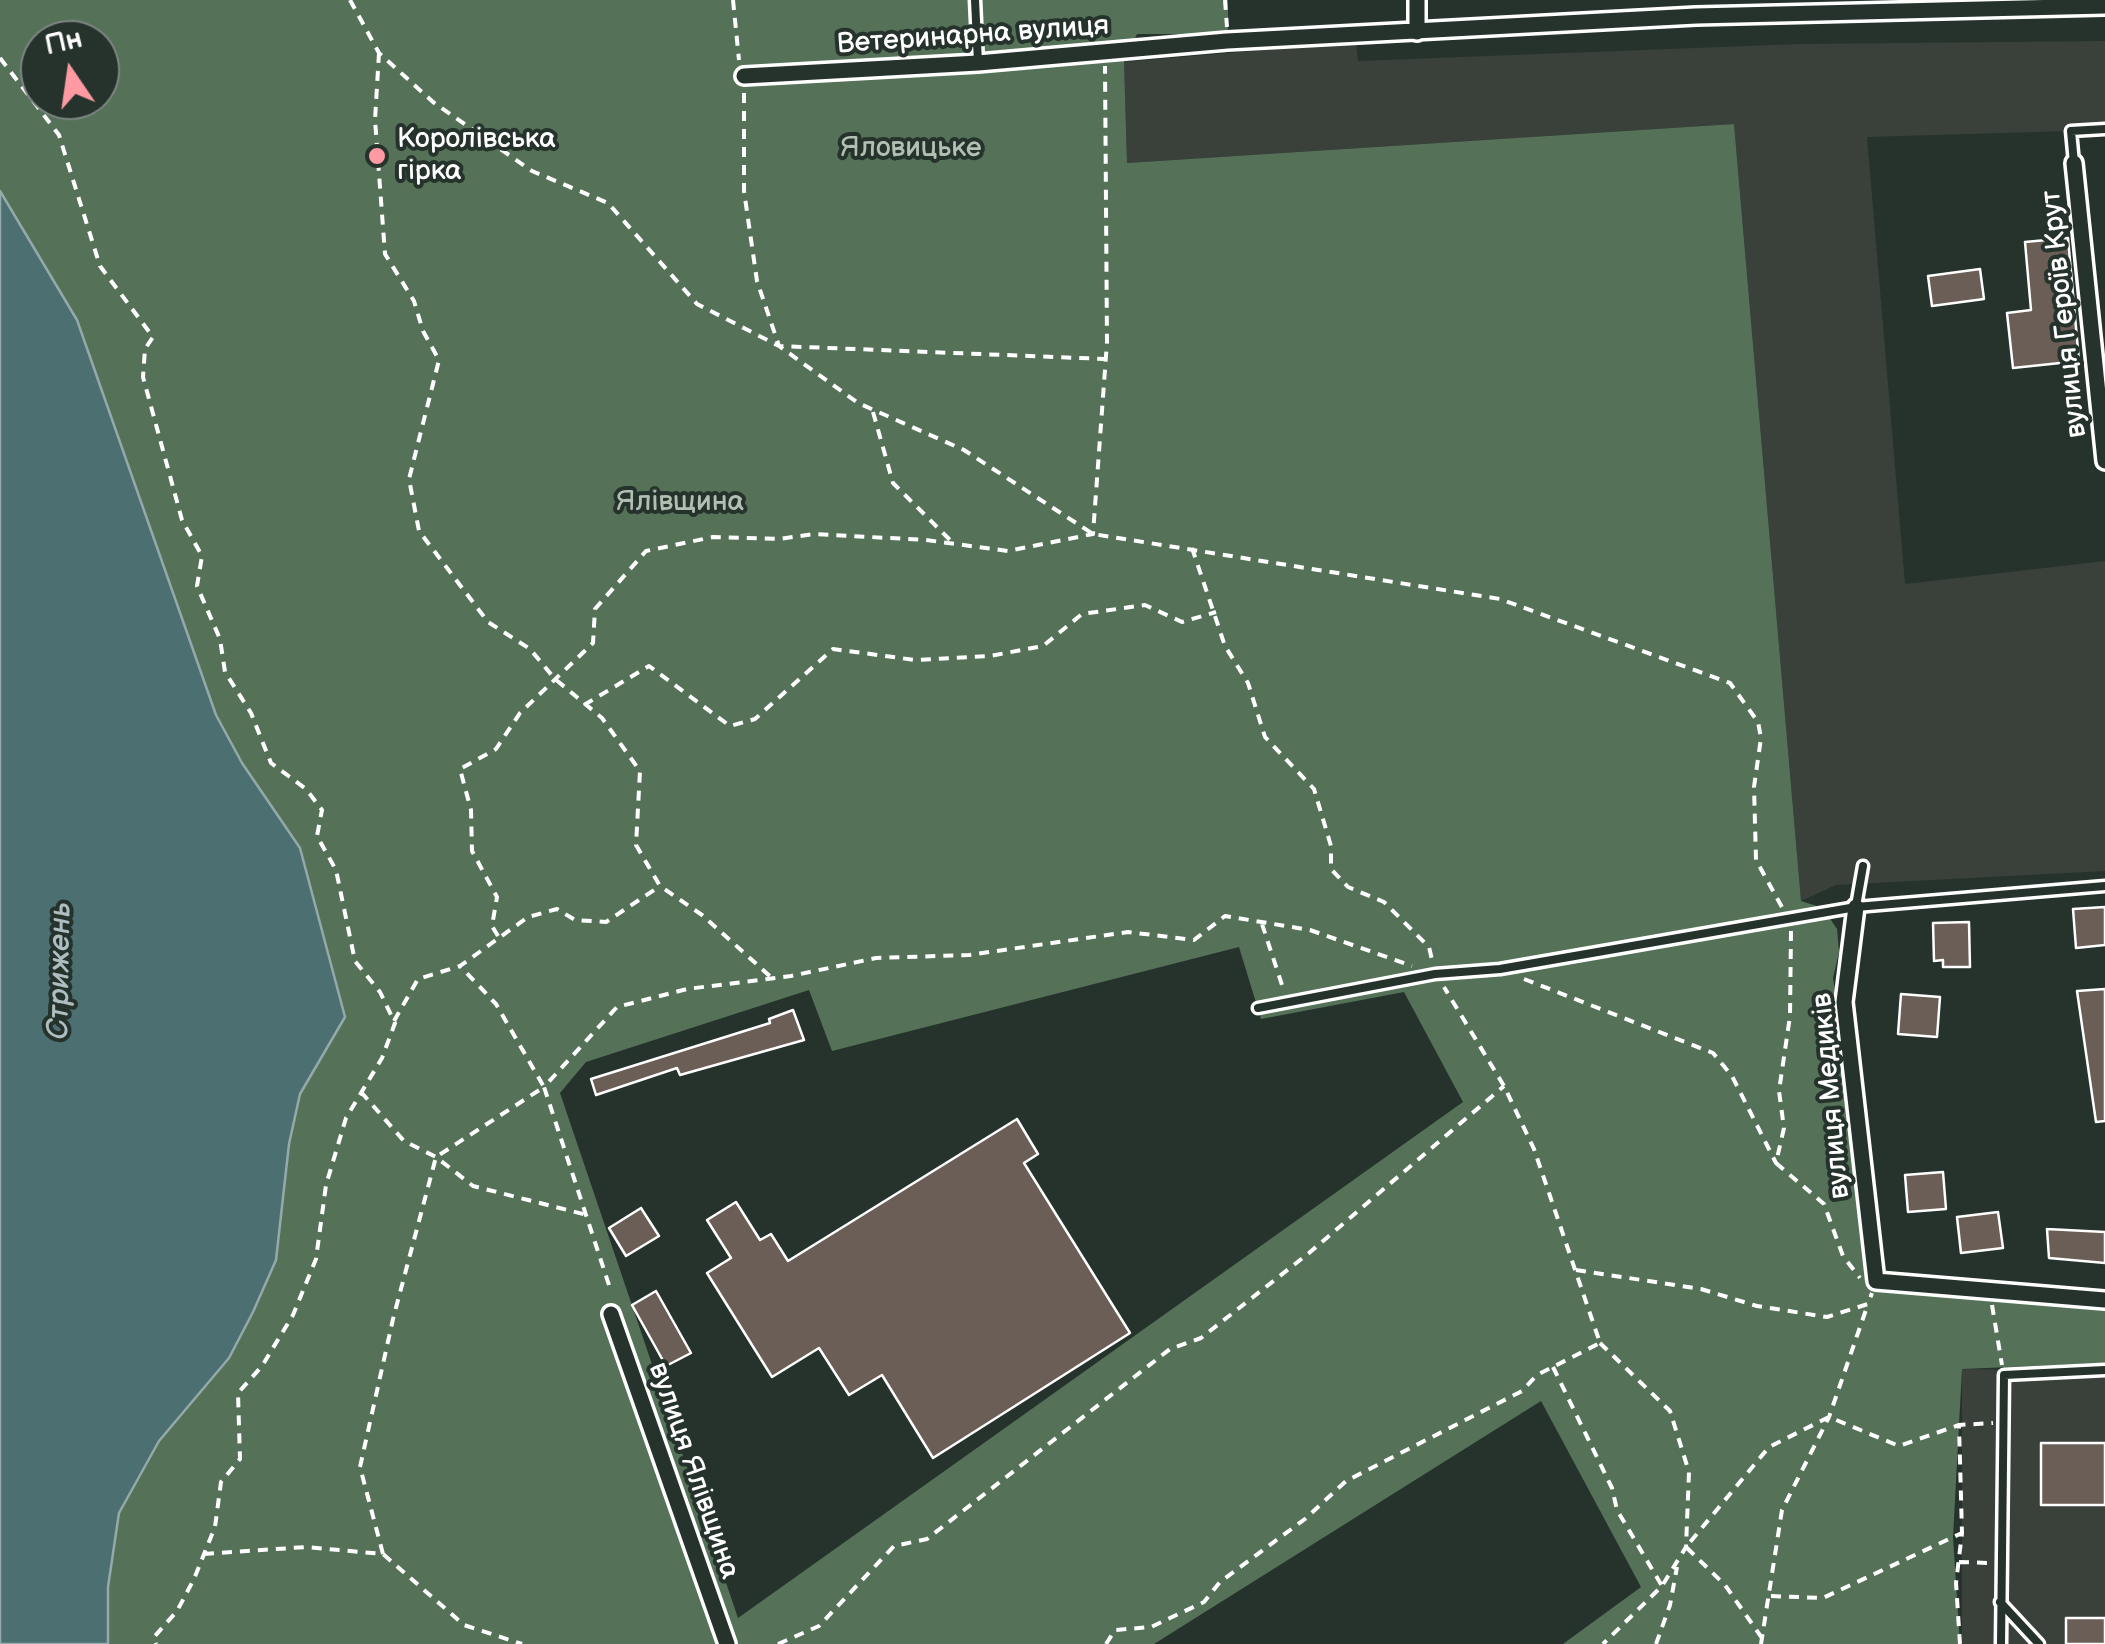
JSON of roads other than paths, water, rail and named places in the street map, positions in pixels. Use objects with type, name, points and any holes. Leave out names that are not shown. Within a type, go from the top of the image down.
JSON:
[{"type":"street","points":[[1417,0],[1417,32]]},
{"type":"street","name":"Ветеринарна вулиця","points":[[744,76],[1417,32],[1696,8],[2105,6]]},
{"type":"street","name":"вулиця Героїв Крут","points":[[2074,163],[2105,461]]},
{"type":"street","name":"вулиця Медиків","points":[[1856,906],[1844,1002],[1876,1281],[2105,1300]]},
{"type":"street","name":"вулиця Ялівщина","points":[[611,1314],[727,1644]]},
{"type":"lane","points":[[975,0],[978,63]]},
{"type":"lane","points":[[2074,163],[2071,131],[2105,129]]},
{"type":"lane","points":[[1856,906],[1863,866]]},
{"type":"lane","points":[[1258,1008],[1435,974],[1500,969],[1792,921],[1856,906],[2105,886]]},
{"type":"lane","points":[[2001,1644],[2004,1375],[2105,1370]]},
{"type":"lane","points":[[2000,1602],[2039,1644]]},
{"type":"water","name":"Стрижень","points":[[0,191],[77,320],[216,715],[242,763],[300,848],[345,1017],[300,1094],[289,1144],[276,1260],[253,1312],[229,1358],[159,1441],[119,1513],[108,1587],[108,1644],[0,1644]]},
{"type":"place","name":"Королівська гірка","points":[[377,156]]},
{"type":"park label","name":"Яловицьке","points":[[911,149]]},
{"type":"park label","name":"Ялівщина","points":[[680,503]]}]
